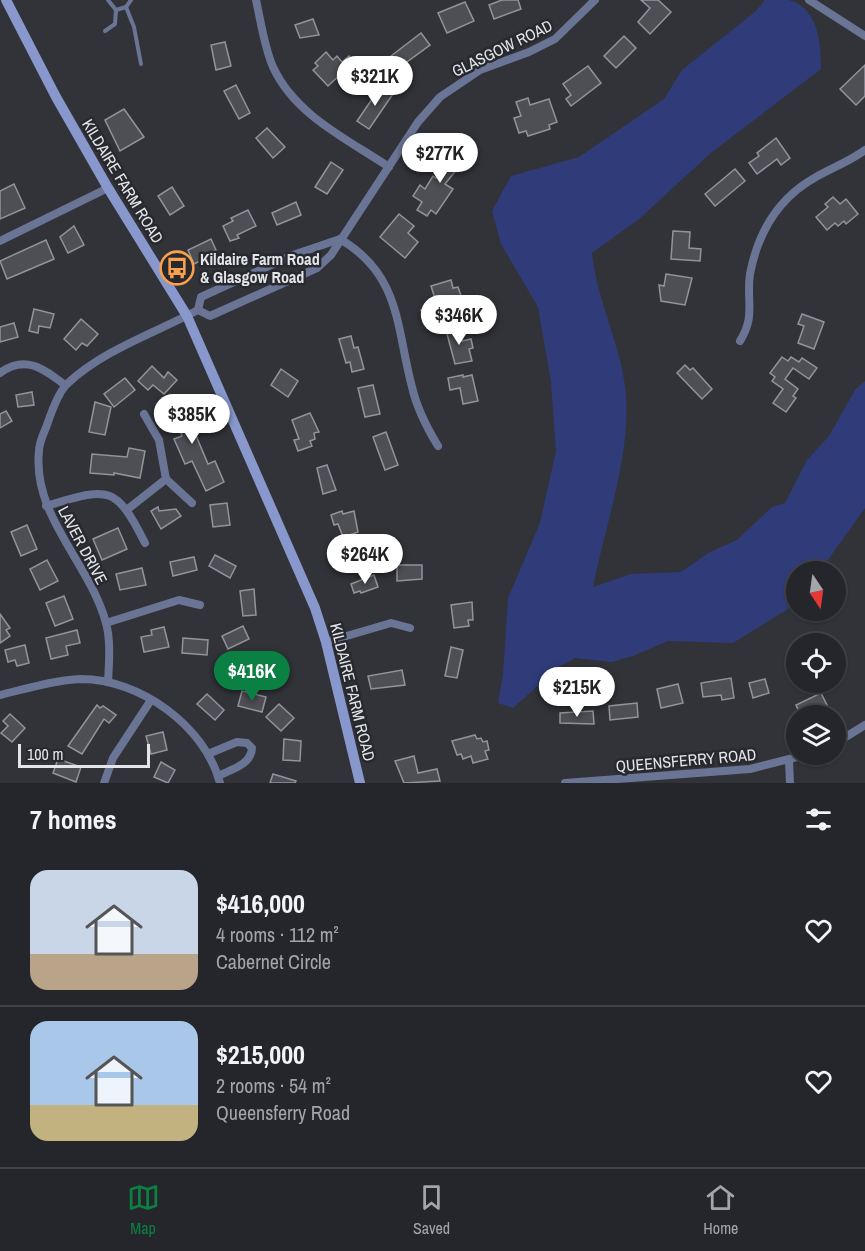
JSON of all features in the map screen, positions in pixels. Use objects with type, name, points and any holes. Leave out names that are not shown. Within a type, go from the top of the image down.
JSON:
[{"type":"main road","name":"KILDAIRE FARM ROAD","points":[[6,0],[56,97],[108,188],[187,316],[302,575],[326,642],[360,783]]},
{"type":"street","points":[[256,0],[271,61],[292,97],[320,122],[389,167]]},
{"type":"street","name":"GLASGOW ROAD","points":[[198,310],[210,316],[301,276],[324,262],[429,108],[454,85],[480,70],[555,39],[596,0]]},
{"type":"street","points":[[809,0],[865,36]]},
{"type":"street","points":[[740,341],[749,324],[749,282],[757,244],[769,221],[784,201],[800,187],[865,150]]},
{"type":"street","points":[[0,241],[108,188]]},
{"type":"street","points":[[340,239],[371,263],[386,284],[394,302],[417,405],[438,446]]},
{"type":"street","name":"GLASGOW ROAD","points":[[187,316],[198,310],[201,297],[293,255],[340,239]]},
{"type":"street","name":"LAVER DRIVE","points":[[108,682],[109,650],[106,623],[89,581],[46,506],[40,481],[39,450],[50,416],[65,385],[100,360],[187,316]]},
{"type":"street","points":[[0,373],[11,364],[28,364],[44,369],[65,385]]},
{"type":"street","points":[[144,414],[159,441],[166,479],[192,503]]},
{"type":"street","points":[[128,509],[166,479]]},
{"type":"street","points":[[46,506],[99,493],[116,498],[128,509],[145,543]]},
{"type":"street","points":[[106,623],[179,600],[200,605]]},
{"type":"street","points":[[326,642],[391,623],[410,628]]},
{"type":"street","points":[[0,695],[56,682],[82,679],[108,682],[151,700],[178,718],[208,754],[220,779],[246,762],[251,756],[252,748],[247,743],[237,742],[208,754]]},
{"type":"street","points":[[104,783],[113,758],[151,700]]},
{"type":"street","points":[[846,737],[865,725]]},
{"type":"street","name":"QUEENSFERRY ROAD","points":[[565,783],[750,769],[786,762]]},
{"type":"street","points":[[789,765],[790,783]]},
{"type":"lane","points":[[105,31],[115,24],[116,10],[108,0]]},
{"type":"lane","points":[[116,10],[126,7],[132,0]]},
{"type":"lane","points":[[126,7],[134,27],[141,64]]},
{"type":"shaded area","points":[[765,0],[789,0],[799,4],[807,11],[819,39],[821,69],[712,152],[639,219],[592,253],[599,289],[620,361],[626,396],[624,444],[616,492],[593,587],[631,574],[681,572],[710,552],[737,540],[772,507],[785,503],[807,460],[829,436],[855,390],[865,381],[865,508],[827,561],[786,561],[786,610],[733,643],[668,641],[612,662],[575,658],[559,667],[513,708],[498,703],[503,675],[508,598],[540,523],[556,451],[551,382],[538,307],[501,244],[492,211],[511,176],[579,157],[664,99],[682,70],[756,11]]},
{"type":"building","points":[[502,0],[518,0],[521,9],[494,19],[489,5]]},
{"type":"building","points":[[641,0],[658,0],[671,12],[650,34],[638,22],[650,8]]},
{"type":"building","points":[[465,2],[474,21],[447,33],[438,13]]},
{"type":"building","points":[[313,19],[319,35],[300,38],[295,25]]},
{"type":"building","points":[[421,33],[430,45],[400,67],[391,56]]},
{"type":"building","points":[[624,36],[636,48],[616,68],[604,56]]},
{"type":"building","points":[[225,42],[231,66],[216,70],[211,45]]},
{"type":"building","points":[[326,52],[333,60],[337,56],[342,62],[349,56],[357,65],[349,73],[345,70],[328,86],[313,70],[318,66],[315,63]]},
{"type":"building","points":[[865,65],[865,96],[856,105],[840,89]]},
{"type":"building","points":[[588,66],[601,83],[571,106],[566,99],[571,95],[563,84]]},
{"type":"building","points":[[236,85],[250,113],[239,119],[224,91]]},
{"type":"building","points":[[381,86],[393,94],[369,129],[357,121]]},
{"type":"building","points":[[528,98],[530,105],[549,99],[557,122],[549,125],[550,129],[528,136],[526,131],[519,133],[514,118],[521,116],[516,102]]},
{"type":"building","points":[[124,109],[144,137],[120,151],[105,120]]},
{"type":"building","points":[[267,128],[285,147],[273,158],[256,138]]},
{"type":"building","points":[[776,138],[790,158],[781,165],[777,159],[757,174],[749,163],[759,156],[757,153]]},
{"type":"building","points":[[458,145],[470,153],[445,184],[453,189],[436,214],[431,210],[427,216],[417,210],[422,202],[413,196],[420,185],[425,189],[433,176],[436,178]]},
{"type":"building","points":[[331,162],[343,170],[327,194],[315,187]]},
{"type":"building","points":[[735,169],[745,181],[715,206],[705,194]]},
{"type":"building","points":[[14,184],[25,208],[0,219],[0,191]]},
{"type":"building","points":[[172,187],[184,206],[170,215],[158,196]]},
{"type":"building","points":[[833,197],[840,204],[846,199],[858,214],[846,224],[844,221],[838,226],[835,223],[827,230],[816,217],[828,207],[825,204]]},
{"type":"building","points":[[296,202],[301,215],[277,225],[272,213]]},
{"type":"building","points":[[248,210],[256,226],[237,235],[239,238],[230,241],[223,226],[233,221],[231,218]]},
{"type":"building","points":[[399,214],[414,226],[408,233],[418,242],[405,258],[380,237]]},
{"type":"building","points":[[74,226],[84,245],[68,253],[60,237]]},
{"type":"building","points":[[673,231],[690,232],[689,248],[701,249],[700,261],[671,259]]},
{"type":"building","points":[[211,239],[216,250],[194,264],[188,250]]},
{"type":"building","points":[[46,240],[54,259],[7,279],[0,261]]},
{"type":"building","points":[[666,274],[692,278],[685,305],[661,301],[659,285],[664,286]]},
{"type":"building","points":[[451,280],[453,288],[458,287],[464,304],[449,308],[450,313],[425,321],[421,310],[437,305],[431,286]]},
{"type":"building","points":[[34,309],[54,314],[50,328],[39,326],[38,333],[29,331]]},
{"type":"building","points":[[802,314],[824,322],[814,349],[798,343],[804,326],[798,324]]},
{"type":"building","points":[[81,319],[98,334],[87,346],[82,343],[76,350],[64,339]]},
{"type":"building","points":[[14,323],[18,337],[0,342],[0,327]]},
{"type":"building","points":[[459,327],[462,341],[471,339],[473,348],[469,349],[472,361],[455,364],[446,330]]},
{"type":"building","points":[[351,336],[354,348],[358,347],[364,369],[352,372],[350,362],[346,363],[339,339]]},
{"type":"building","points":[[782,357],[788,361],[791,357],[799,362],[802,358],[817,368],[809,379],[793,368],[785,379],[798,389],[793,396],[796,398],[786,412],[773,403],[783,389],[772,381],[775,377],[770,373]]},
{"type":"building","points":[[685,365],[690,370],[693,368],[712,389],[702,399],[677,373]]},
{"type":"building","points":[[152,366],[164,378],[168,372],[177,380],[164,394],[153,385],[148,390],[138,381]]},
{"type":"building","points":[[281,369],[298,381],[288,397],[271,385]]},
{"type":"building","points":[[463,375],[463,377],[472,375],[478,401],[463,404],[460,388],[450,390],[448,378]]},
{"type":"building","points":[[125,378],[135,390],[114,407],[104,394]]},
{"type":"building","points":[[373,385],[380,414],[365,417],[358,388]]},
{"type":"building","points":[[32,392],[34,405],[18,407],[16,395]]},
{"type":"building","points":[[179,395],[208,464],[215,461],[224,482],[206,491],[192,461],[185,464],[174,439],[182,436],[176,421],[166,426],[162,417],[170,413],[165,402]]},
{"type":"building","points":[[95,402],[111,407],[105,435],[89,432]]},
{"type":"building","points":[[6,411],[12,421],[0,428],[0,414]]},
{"type":"building","points":[[310,413],[319,432],[314,433],[315,439],[310,441],[312,446],[298,451],[294,440],[299,439],[292,420]]},
{"type":"building","points":[[386,432],[398,465],[385,470],[373,437]]},
{"type":"building","points":[[129,448],[145,451],[140,478],[114,473],[114,475],[90,473],[92,454],[127,457]]},
{"type":"building","points":[[327,465],[336,490],[323,494],[317,468]]},
{"type":"building","points":[[227,503],[230,525],[213,527],[210,505]]},
{"type":"building","points":[[158,507],[159,511],[176,509],[181,516],[161,529],[151,511]]},
{"type":"building","points":[[342,511],[343,514],[354,511],[358,532],[343,537],[338,524],[334,525],[331,515]]},
{"type":"building","points":[[27,525],[37,549],[21,556],[11,532]]},
{"type":"building","points":[[118,528],[127,549],[102,560],[93,539]]},
{"type":"building","points":[[215,555],[236,566],[230,578],[209,566]]},
{"type":"building","points":[[194,557],[197,570],[173,576],[170,562]]},
{"type":"building","points":[[47,560],[58,581],[40,590],[30,569]]},
{"type":"building","points":[[397,565],[422,565],[422,579],[397,581]]},
{"type":"building","points":[[142,568],[146,585],[120,590],[116,574]]},
{"type":"building","points":[[374,575],[378,587],[354,593],[351,584]]},
{"type":"building","points":[[254,589],[256,615],[243,616],[240,591]]},
{"type":"building","points":[[64,596],[73,619],[55,626],[46,603]]},
{"type":"building","points":[[472,602],[473,620],[468,620],[469,626],[454,628],[451,605]]},
{"type":"building","points":[[0,614],[10,628],[6,630],[10,636],[0,643]]},
{"type":"building","points":[[243,626],[249,639],[228,649],[222,636]]},
{"type":"building","points":[[164,627],[169,647],[144,652],[141,637],[152,635],[151,630]]},
{"type":"building","points":[[77,630],[80,643],[66,646],[68,655],[51,659],[46,638]]},
{"type":"building","points":[[183,638],[208,640],[207,655],[182,653]]},
{"type":"building","points":[[25,645],[29,663],[17,666],[15,660],[8,662],[5,650]]},
{"type":"building","points":[[451,647],[463,650],[457,678],[445,676]]},
{"type":"building","points":[[402,670],[405,685],[371,689],[368,676]]},
{"type":"building","points":[[731,678],[734,698],[722,700],[721,695],[703,697],[701,683]]},
{"type":"building","points":[[765,679],[769,693],[753,698],[749,683]]},
{"type":"building","points":[[678,684],[683,703],[661,708],[657,689]]},
{"type":"building","points":[[242,691],[266,697],[262,712],[238,706]]},
{"type":"building","points":[[821,693],[827,705],[796,705]]},
{"type":"building","points":[[207,694],[224,710],[215,720],[197,704]]},
{"type":"building","points":[[637,703],[638,717],[610,720],[609,706]]},
{"type":"building","points":[[279,704],[294,718],[281,731],[266,717]]},
{"type":"building","points":[[97,705],[100,708],[103,706],[116,715],[109,723],[104,719],[82,754],[68,746]]},
{"type":"building","points":[[593,711],[594,724],[560,723],[560,713]]},
{"type":"building","points":[[10,714],[25,728],[12,742],[1,733],[8,726],[3,721]]},
{"type":"building","points":[[163,732],[167,750],[151,754],[146,736]]},
{"type":"building","points":[[475,735],[483,742],[487,741],[489,750],[485,751],[488,759],[473,763],[471,756],[463,759],[461,754],[457,755],[452,741]]},
{"type":"building","points":[[284,739],[301,741],[300,761],[283,760]]},
{"type":"building","points":[[414,756],[418,773],[437,769],[440,781],[404,783],[395,761]]},
{"type":"building","points":[[58,759],[81,767],[76,782],[53,773]]},
{"type":"building","points":[[161,762],[175,770],[168,783],[154,777]]},
{"type":"building","points":[[273,774],[296,781],[295,783],[270,783]]},
{"type":"place","name":"Kildaire Farm Road & Glasgow Road","points":[[177,268]]}]
